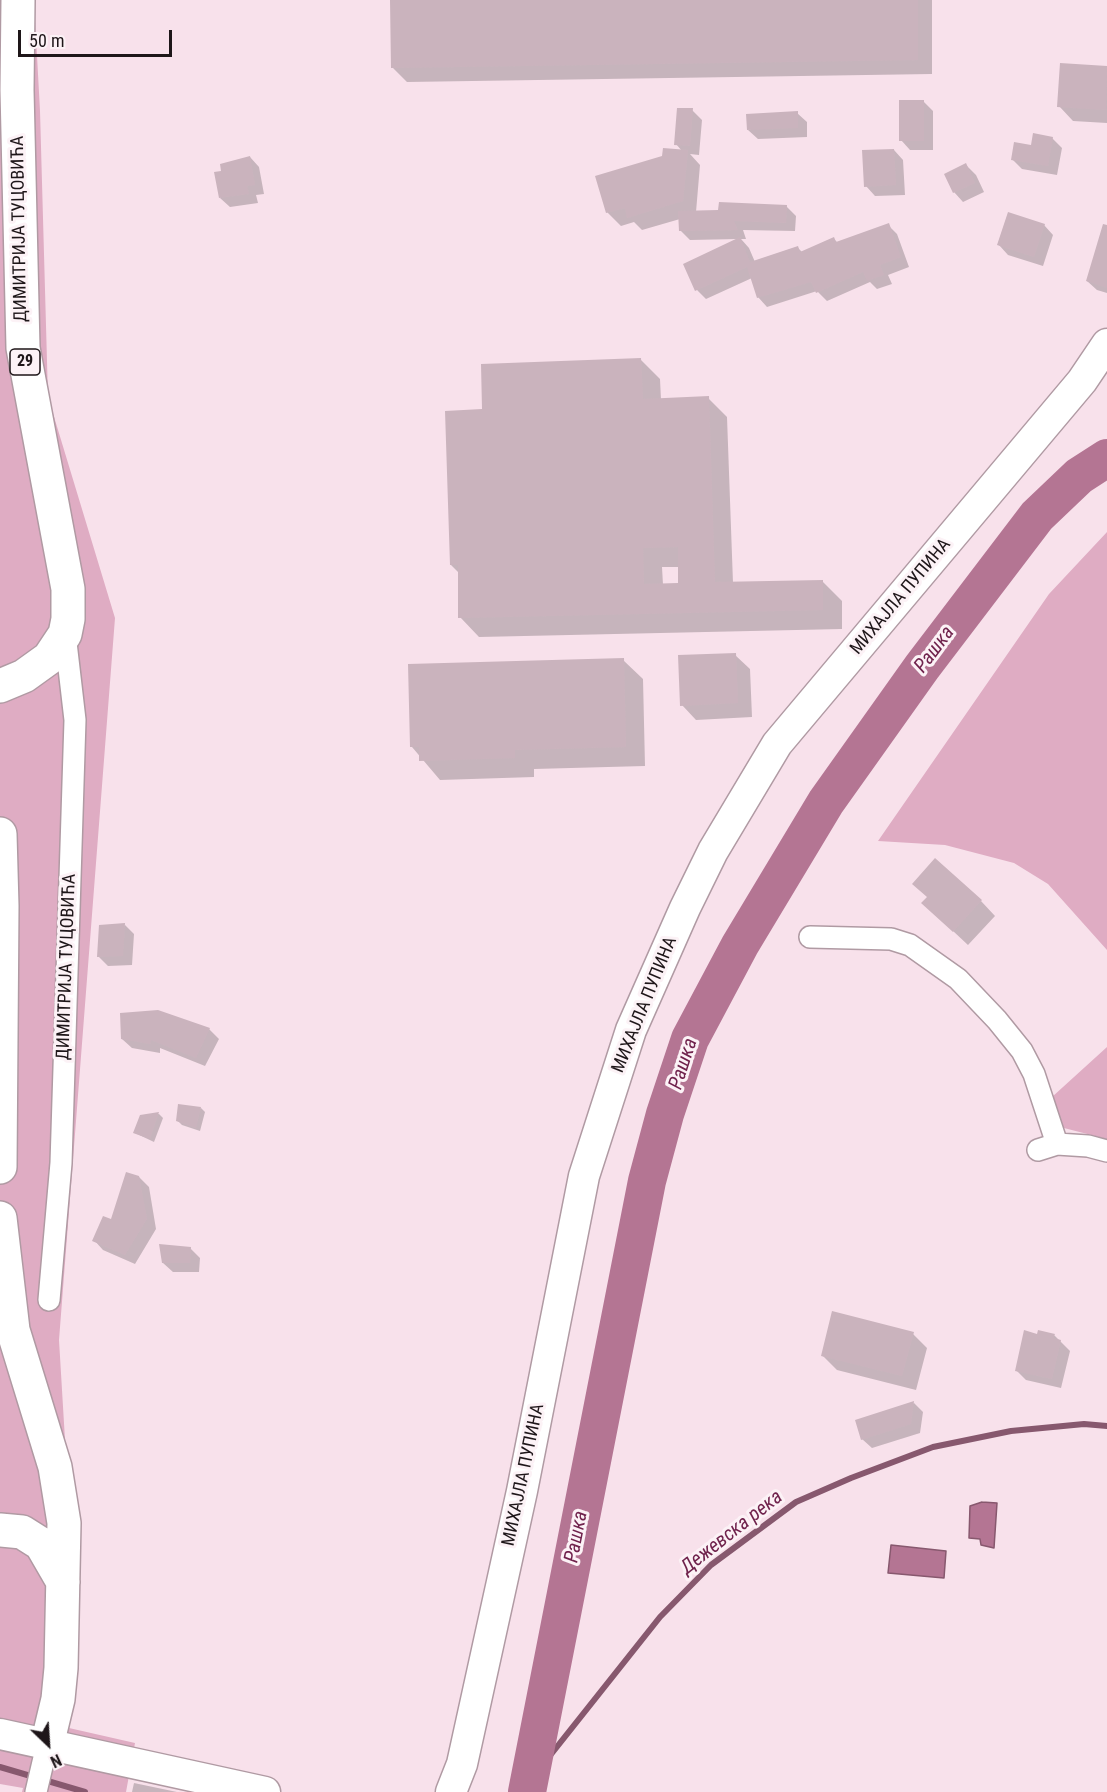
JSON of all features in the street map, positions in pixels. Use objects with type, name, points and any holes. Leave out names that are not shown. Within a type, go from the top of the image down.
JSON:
[{"type":"main road","name":"ДИМИТРИЈА ТУЦОВИЋА","points":[[18,0],[17,90],[23,348],[68,589],[68,619],[65,634]]},
{"type":"main road","points":[[0,686],[38,668],[58,647],[65,634]]},
{"type":"main road","points":[[0,834],[0,1167]]},
{"type":"main road","points":[[0,1218],[13,1330],[49,1445],[60,1488],[64,1523],[61,1668],[40,1773]]},
{"type":"main road","points":[[0,1530],[22,1532],[41,1544],[64,1586]]},
{"type":"street","name":"МИХАЈЛА ПУПИНА","points":[[450,1792],[462,1764],[522,1491],[584,1176],[631,1030],[685,908],[713,851],[777,744],[1082,381],[1107,344]]},
{"type":"street","name":"ДИМИТРИЈА ТУЦОВИЋА","points":[[49,1300],[61,1163],[75,720],[65,634]]},
{"type":"street","points":[[810,937],[891,939],[910,945],[958,979],[997,1020],[1022,1051],[1034,1074],[1047,1147],[1088,1146],[1107,1151]]},
{"type":"street","points":[[0,1734],[40,1773],[265,1792]]},
{"type":"shaded area","points":[[0,0],[34,0],[40,111],[48,397],[115,618],[59,1340],[74,1590],[69,1728],[135,1743],[126,1792],[22,1792],[23,1788],[0,1784]]},
{"type":"shaded area","points":[[1107,532],[1107,950],[1048,884],[1014,863],[945,845],[878,841],[1049,594]]},
{"type":"shaded area","points":[[1107,1047],[1107,1139],[1060,1127],[1052,1097]]},
{"type":"shaded area","points":[[982,1502],[997,1503],[994,1548],[981,1545],[980,1539],[969,1538],[970,1506]]},
{"type":"shaded area","points":[[891,1545],[946,1551],[944,1578],[888,1573]]},
{"type":"building","points":[[390,0],[918,0],[918,60],[391,68]]},
{"type":"building","points":[[1060,63],[1107,66],[1106,110],[1057,107]]},
{"type":"building","points":[[899,100],[924,100],[924,141],[899,141]]},
{"type":"building","points":[[677,108],[693,108],[690,146],[674,145]]},
{"type":"building","points":[[798,111],[798,128],[747,130],[746,114]]},
{"type":"building","points":[[1033,133],[1053,137],[1048,166],[1011,160],[1014,142],[1031,145]]},
{"type":"building","points":[[663,148],[688,150],[683,201],[627,218],[625,208],[606,213],[595,176],[662,156]]},
{"type":"building","points":[[894,149],[896,185],[864,187],[862,150]]},
{"type":"building","points":[[250,156],[255,185],[247,186],[249,194],[219,198],[214,172],[221,171],[220,164]]},
{"type":"building","points":[[966,163],[975,183],[953,193],[944,174]]},
{"type":"building","points":[[719,202],[787,205],[786,223],[734,221],[738,230],[679,231],[678,211],[718,210]]},
{"type":"building","points":[[1008,212],[1045,224],[1034,257],[997,245]]},
{"type":"building","points":[[889,223],[901,257],[880,265],[884,275],[867,281],[863,272],[816,293],[811,282],[757,298],[747,267],[695,291],[683,264],[740,237],[750,262],[798,246],[800,252],[834,237],[836,242]]},
{"type":"building","points":[[1103,224],[1107,225],[1107,288],[1086,281]]},
{"type":"building","points":[[641,358],[643,399],[709,396],[715,582],[823,580],[823,610],[458,618],[458,565],[450,565],[445,411],[482,409],[481,364]],"holes":[[[678,547],[678,583],[644,584],[643,548]]]},
{"type":"building","points":[[736,653],[738,703],[680,706],[678,655]]},
{"type":"building","points":[[624,658],[626,747],[515,750],[515,758],[419,761],[419,747],[410,747],[408,664]]},
{"type":"building","points":[[935,858],[982,900],[953,932],[921,903],[927,897],[912,884]]},
{"type":"building","points":[[125,923],[123,956],[97,957],[99,925]]},
{"type":"building","points":[[158,1010],[210,1028],[196,1058],[151,1040],[150,1044],[121,1039],[120,1013]]},
{"type":"building","points":[[178,1104],[201,1107],[196,1128],[176,1121]]},
{"type":"building","points":[[159,1112],[150,1139],[133,1133],[140,1115]]},
{"type":"building","points":[[126,1172],[139,1176],[147,1219],[125,1255],[92,1241],[103,1216],[111,1219]]},
{"type":"building","points":[[159,1244],[191,1247],[190,1263],[162,1263]]},
{"type":"building","points":[[832,1311],[914,1332],[902,1376],[821,1356]]},
{"type":"building","points":[[1024,1330],[1037,1334],[1038,1330],[1055,1334],[1053,1338],[1061,1340],[1052,1379],[1015,1371]]},
{"type":"building","points":[[914,1401],[911,1424],[861,1440],[855,1420]]},
{"type":"waterway","name":"Рашка","points":[[527,1792],[647,1181],[665,1114],[690,1039],[740,945],[826,802],[922,667],[1037,516],[1079,476],[1107,458]]},
{"type":"waterway","name":"Дежевска река","points":[[529,1782],[660,1617],[711,1565],[796,1502],[933,1447],[1011,1431],[1084,1424],[1107,1426]]},
{"type":"waterway","points":[[0,1767],[85,1792]]}]
